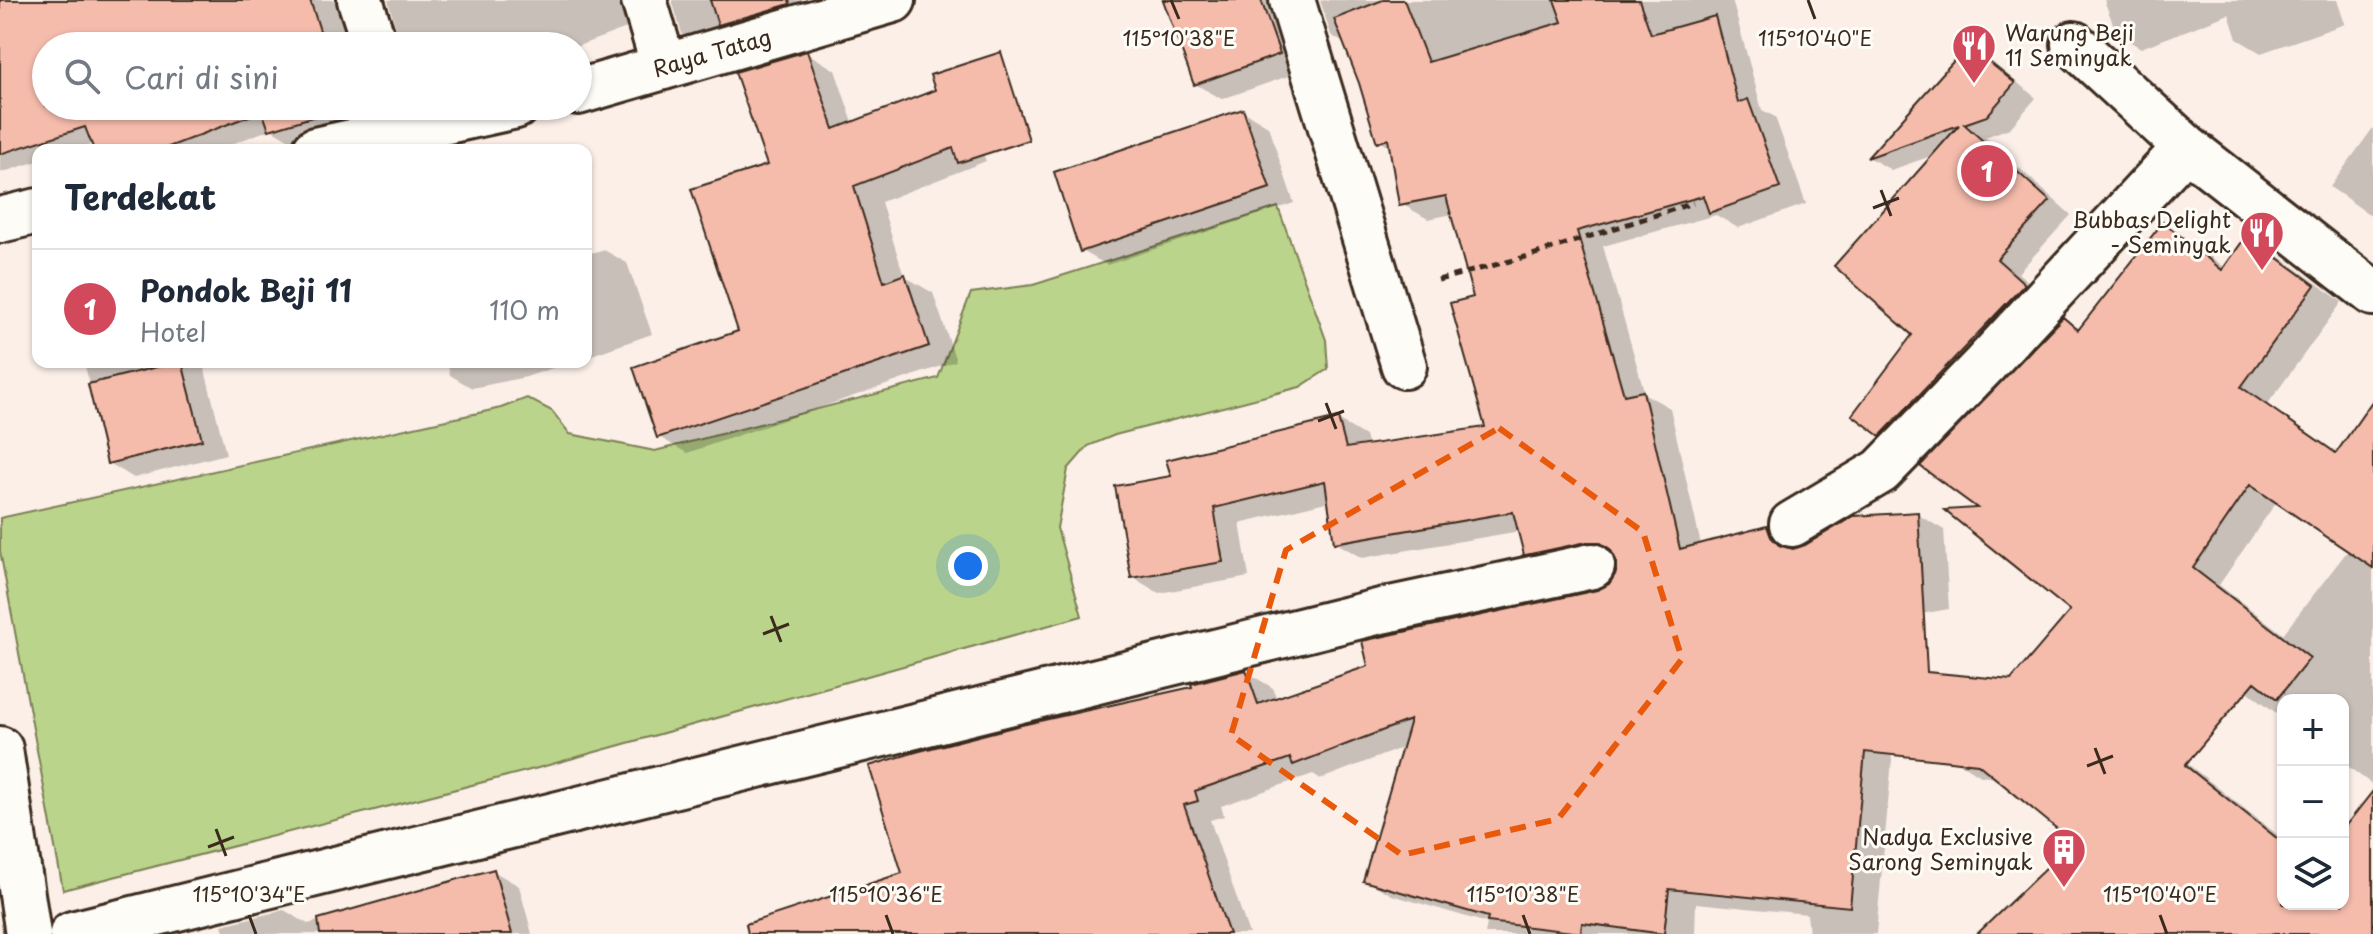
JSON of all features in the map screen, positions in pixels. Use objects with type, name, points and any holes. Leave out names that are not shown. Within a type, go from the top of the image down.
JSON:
[{"type":"street","points":[[360,0],[370,32]]},
{"type":"street","points":[[644,0],[664,67]]},
{"type":"street","name":"Raya Tatag","points":[[592,88],[893,0]]},
{"type":"street","points":[[1292,0],[1404,366]]},
{"type":"street","points":[[2074,44],[2186,147],[2373,293]]},
{"type":"street","points":[[331,144],[394,120]]},
{"type":"street","points":[[1792,524],[1881,471],[2186,147]]},
{"type":"street","points":[[0,220],[32,212]]},
{"type":"street","points":[[72,934],[1350,619],[1592,566]]},
{"type":"street","points":[[0,749],[28,934]]},
{"type":"path","points":[[1382,294],[1529,256],[1693,203]]},
{"type":"highlighted area","points":[[1499,428],[1643,532],[1682,659],[1558,819],[1402,855],[1231,735],[1286,550]]},
{"type":"green space","points":[[1278,207],[1326,340],[1328,369],[1300,387],[1115,435],[1088,446],[1068,469],[1057,528],[1082,616],[538,768],[63,890],[0,551],[0,518],[501,408],[527,398],[552,411],[570,434],[655,451],[938,378],[971,293],[1033,285]]},
{"type":"building","points":[[0,0],[310,0],[320,32],[32,32],[32,120],[239,120],[177,144],[92,144],[85,127],[0,154]]},
{"type":"building","points":[[710,0],[789,0],[790,4],[718,25]]},
{"type":"building","points":[[1163,0],[1261,0],[1280,54],[1194,85]]},
{"type":"building","points":[[1383,0],[1404,0],[1428,62],[1562,22],[1554,0],[1639,0],[1651,34],[1715,16],[1738,103],[1748,99],[1780,188],[1709,213],[1703,196],[1577,231],[1624,395],[1643,391],[1680,549],[1767,526],[1771,537],[1779,545],[1793,549],[1854,516],[1918,512],[1927,672],[2011,680],[2070,611],[1944,510],[1977,508],[1920,466],[2063,317],[2078,330],[2163,222],[2222,270],[2247,235],[2315,285],[2241,387],[2336,453],[2373,400],[2373,568],[2250,485],[2193,568],[2310,658],[2281,694],[2277,694],[2277,699],[2255,682],[2185,765],[2277,838],[2277,910],[2349,910],[2349,821],[2373,791],[2373,934],[1977,934],[2073,842],[1978,764],[1865,752],[1850,907],[1669,889],[1664,934],[1582,923],[1581,933],[1487,922],[1488,917],[1363,881],[1410,720],[1293,765],[1290,758],[1195,791],[1198,801],[1184,805],[1229,934],[748,934],[746,924],[902,873],[869,766],[1017,726],[1192,687],[1191,684],[1246,670],[1258,704],[1368,666],[1362,641],[1597,590],[1609,584],[1616,573],[1616,560],[1610,549],[1599,542],[1521,556],[1524,555],[1513,512],[1334,543],[1325,481],[1214,508],[1223,562],[1131,578],[1115,486],[1171,476],[1166,460],[1338,418],[1346,448],[1485,427],[1450,303],[1473,297],[1446,196],[1399,205],[1388,139],[1377,143],[1359,83],[1334,19]]},
{"type":"building","points":[[1968,45],[2015,83],[1987,116],[1964,124],[2050,201],[1997,259],[2025,284],[1880,436],[1852,415],[1912,335],[1834,266],[1959,125],[1867,158]]},
{"type":"building","points":[[807,51],[834,129],[935,90],[930,75],[1001,52],[1029,140],[958,163],[953,148],[854,186],[884,282],[905,274],[929,346],[657,438],[633,367],[738,331],[691,189],[767,165],[735,72]]},
{"type":"building","points":[[1243,109],[1270,188],[1080,252],[1054,172]]},
{"type":"building","points":[[265,120],[302,120],[269,130]]},
{"type":"building","points":[[153,368],[184,368],[202,440],[107,464],[88,384]]},
{"type":"building","points":[[494,869],[512,934],[320,934],[318,919]]},
{"type":"place","name":"Warung Beji 11 Seminyak","points":[[1974,85]]},
{"type":"place","name":"Pondok Beji 11","points":[[1987,171]]},
{"type":"place","name":"Bubbas Delight - Seminyak","points":[[2262,272]]},
{"type":"place","name":"Nadya Exclusive Sarong Seminyak","points":[[2064,889]]}]
